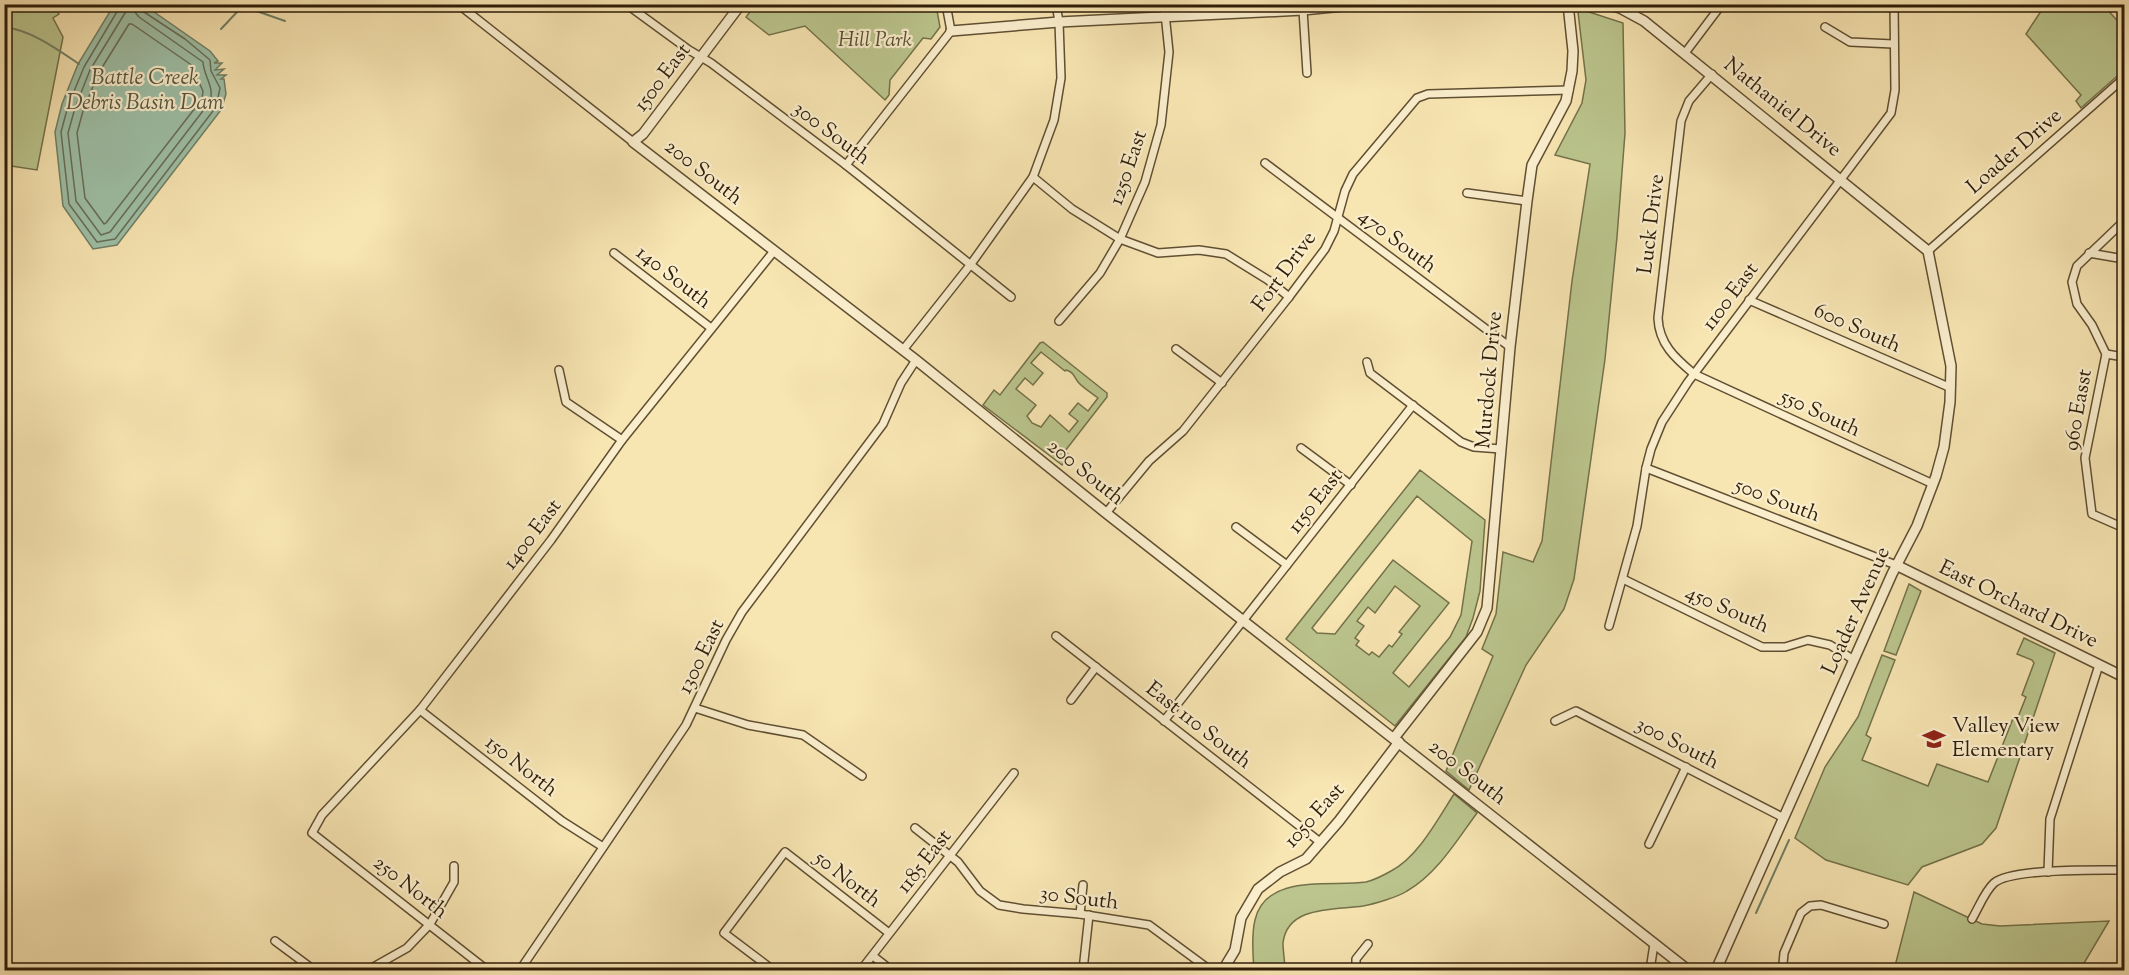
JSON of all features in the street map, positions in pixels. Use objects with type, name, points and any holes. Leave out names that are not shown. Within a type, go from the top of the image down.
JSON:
[{"type":"street","name":"200 South","points":[[458,4],[916,360],[1106,513],[1688,970]]},
{"type":"street","name":"300 South","points":[[626,4],[711,63],[846,165],[1011,297]]},
{"type":"street","name":"1500 East","points":[[633,142],[643,134],[741,4]]},
{"type":"street","points":[[946,4],[951,31]]},
{"type":"street","points":[[903,350],[1034,177],[1054,120],[1061,78],[1056,4]]},
{"type":"street","name":"1250 East","points":[[1059,321],[1100,273],[1120,239],[1145,182],[1161,125],[1170,52],[1164,4]]},
{"type":"street","points":[[846,165],[951,31],[1059,22],[1303,10],[1363,4]]},
{"type":"street","name":"Murdock Drive","points":[[1397,740],[1477,632],[1487,608],[1510,347],[1527,201],[1532,165],[1566,101],[1569,90],[1573,51],[1568,4]]},
{"type":"street","name":"Nathaniel Drive","points":[[1606,4],[1620,8],[1644,21],[1928,251]]},
{"type":"street","points":[[1685,53],[1722,4]]},
{"type":"street","name":"1100 East","points":[[1609,626],[1637,526],[1646,468],[1662,422],[1674,400],[1891,113],[1895,90],[1894,4]]},
{"type":"street","points":[[1303,10],[1307,74]]},
{"type":"street","points":[[1825,27],[1850,42],[1893,44]]},
{"type":"street","name":"Luck Drive","points":[[1694,374],[1664,344],[1658,318],[1681,122],[1689,101],[1712,74]]},
{"type":"street","name":"Loader Drive","points":[[1928,251],[2124,78]]},
{"type":"street","name":"Fort Drive","points":[[1106,513],[1149,461],[1183,431],[1289,297],[1325,249],[1334,231],[1345,191],[1353,174],[1417,99],[1428,94],[1569,90]]},
{"type":"street","name":"470 South","points":[[1265,163],[1510,347]]},
{"type":"street","points":[[1034,177],[1072,209],[1120,239],[1158,253],[1199,250],[1226,254],[1268,280],[1289,297]]},
{"type":"street","points":[[1467,193],[1527,201]]},
{"type":"street","name":"960 Easst","points":[[2124,221],[2077,266],[2072,282],[2077,304],[2092,325],[2106,354],[2085,458],[2092,514],[2124,528]]},
{"type":"street","name":"1400 East","points":[[312,833],[322,815],[420,710],[551,540],[622,440],[774,251]]},
{"type":"street","name":"Loader Avenue","points":[[1716,970],[1896,565],[1917,526],[1933,484],[1946,437],[1951,366],[1928,251]]},
{"type":"street","name":"140 South","points":[[614,253],[711,328]]},
{"type":"street","points":[[2089,254],[2124,259]]},
{"type":"street","name":"600 South","points":[[1749,300],[1950,388]]},
{"type":"street","points":[[1176,348],[1222,383]]},
{"type":"street","points":[[2106,354],[2124,357]]},
{"type":"street","name":"1300 East","points":[[520,970],[686,725],[726,640],[742,612],[883,424],[901,383],[916,360]]},
{"type":"street","points":[[1367,362],[1370,373],[1461,442],[1474,447],[1502,449]]},
{"type":"street","points":[[559,370],[566,402],[622,440]]},
{"type":"street","name":"550 South","points":[[1694,374],[1933,484]]},
{"type":"street","name":"1150 East","points":[[1164,721],[1413,405]]},
{"type":"street","points":[[1301,447],[1350,485]]},
{"type":"street","name":"500 South","points":[[1646,468],[1896,565]]},
{"type":"street","points":[[1236,528],[1287,565]]},
{"type":"street","name":"East Orchard Drive","points":[[1896,565],[2124,677]]},
{"type":"street","name":"450 South","points":[[1623,579],[1762,647],[1785,647],[1808,640],[1830,645],[1854,660]]},
{"type":"street","name":"East 110 South","points":[[1056,636],[1320,842]]},
{"type":"street","points":[[2048,872],[2050,819],[2099,665]]},
{"type":"street","points":[[1071,700],[1096,667]]},
{"type":"street","points":[[695,708],[748,725],[803,735],[862,776]]},
{"type":"street","name":"150 North","points":[[420,710],[562,820],[603,847]]},
{"type":"street","name":"300 South","points":[[1555,721],[1576,711],[1784,818]]},
{"type":"street","name":"1050 East","points":[[1223,970],[1235,950],[1241,918],[1258,889],[1280,872],[1306,859],[1397,740]]},
{"type":"street","points":[[1649,844],[1686,767]]},
{"type":"street","name":"1185 East","points":[[861,970],[1014,773]]},
{"type":"street","name":"30 South","points":[[915,828],[950,856],[969,874],[980,891],[999,905],[1089,915],[1149,925],[1210,970]]},
{"type":"street","name":"250 North","points":[[312,833],[487,970]]},
{"type":"street","name":"50 North","points":[[774,970],[724,933],[785,852],[889,933]]},
{"type":"street","points":[[368,970],[408,948],[430,924],[454,882],[454,866]]},
{"type":"street","points":[[1972,919],[1990,888],[2000,879],[2048,872],[2124,870]]},
{"type":"street","points":[[1080,914],[1083,885]]},
{"type":"street","points":[[1785,970],[1784,953],[1801,913],[1810,906],[1821,905],[1884,924]]},
{"type":"street","points":[[1083,970],[1089,915]]},
{"type":"street","points":[[275,941],[314,970]]},
{"type":"street","points":[[1356,970],[1356,959],[1368,944]]},
{"type":"street","points":[[1650,970],[1654,944]]},
{"type":"street","points":[[873,956],[891,970]]},
{"type":"green space","points":[[2048,4],[2103,5],[2124,28],[2124,70],[2081,108],[2076,101],[2081,95],[2026,34]]},
{"type":"green space","points":[[4,5],[54,5],[59,14],[53,18],[63,37],[37,170],[5,165]]},
{"type":"green space","name":"Hill Park","points":[[755,5],[936,5],[940,27],[931,39],[923,38],[890,80],[889,95],[885,100],[805,26],[769,35],[746,17]]},
{"type":"green space","points":[[1583,10],[1623,23],[1625,133],[1605,359],[1574,579],[1564,609],[1526,665],[1469,790],[1446,771],[1493,656],[1482,649],[1496,614],[1503,552],[1533,562],[1542,541],[1572,281],[1590,164],[1555,155],[1582,103],[1586,80],[1578,12]]},
{"type":"green space","points":[[1043,342],[1107,393],[1107,397],[1065,451],[1069,455],[1062,465],[983,405],[994,390],[1000,395]],"holes":[[[1041,352],[1065,371],[1071,372],[1080,384],[1098,398],[1088,411],[1078,403],[1069,414],[1078,421],[1069,432],[1050,415],[1041,427],[1032,423],[1027,416],[1036,405],[1016,389],[1025,378],[1033,385],[1043,373],[1031,363]]]},
{"type":"green space","points":[[1420,470],[1485,520],[1480,591],[1466,637],[1395,726],[1286,639]],"holes":[[[1417,496],[1472,541],[1461,615],[1450,637],[1409,687],[1393,673],[1449,603],[1393,560],[1335,634],[1317,633],[1312,628]],[[1395,586],[1420,606],[1399,632],[1402,634],[1392,647],[1389,645],[1379,657],[1372,652],[1369,655],[1356,645],[1359,641],[1355,638],[1364,626],[1357,621],[1368,607],[1375,613]]]},
{"type":"green space","points":[[1909,584],[1921,591],[1896,655],[1884,651]]},
{"type":"green space","points":[[2024,638],[2055,653],[1996,828],[1982,844],[1922,867],[1908,885],[1826,860],[1795,838],[1825,767],[1858,717],[1882,655],[1895,660],[1866,735],[1871,738],[1862,760],[1928,786],[1937,764],[1988,782],[2014,716],[2018,717],[2026,697],[2022,695],[2034,663],[2017,654]]},
{"type":"green space","points":[[1454,794],[1477,813],[1446,856],[1418,884],[1386,900],[1363,906],[1327,909],[1303,916],[1293,922],[1286,931],[1283,943],[1285,970],[1254,970],[1255,920],[1261,905],[1272,895],[1301,885],[1366,882],[1388,873],[1401,865],[1419,847]]},
{"type":"green space","points":[[1914,892],[1982,924],[2000,926],[2109,921],[2080,970],[1894,970]]},
{"type":"water","name":"Battle Creek Debris Basin Dam","points":[[114,5],[144,5],[210,51],[218,61],[214,63],[222,63],[215,70],[224,69],[217,75],[226,75],[221,79],[224,79],[226,94],[221,110],[117,245],[93,249],[63,206],[55,132],[62,104],[78,64]]},
{"type":"waterway","points":[[232,4],[240,7]]},
{"type":"waterway","points":[[221,29],[245,7],[285,21]]},
{"type":"waterway","points":[[4,27],[34,36],[79,64]]},
{"type":"waterway","points":[[1756,913],[1789,840]]},
{"type":"place","name":"Valley View Elementary","points":[[1934,739]]}]
